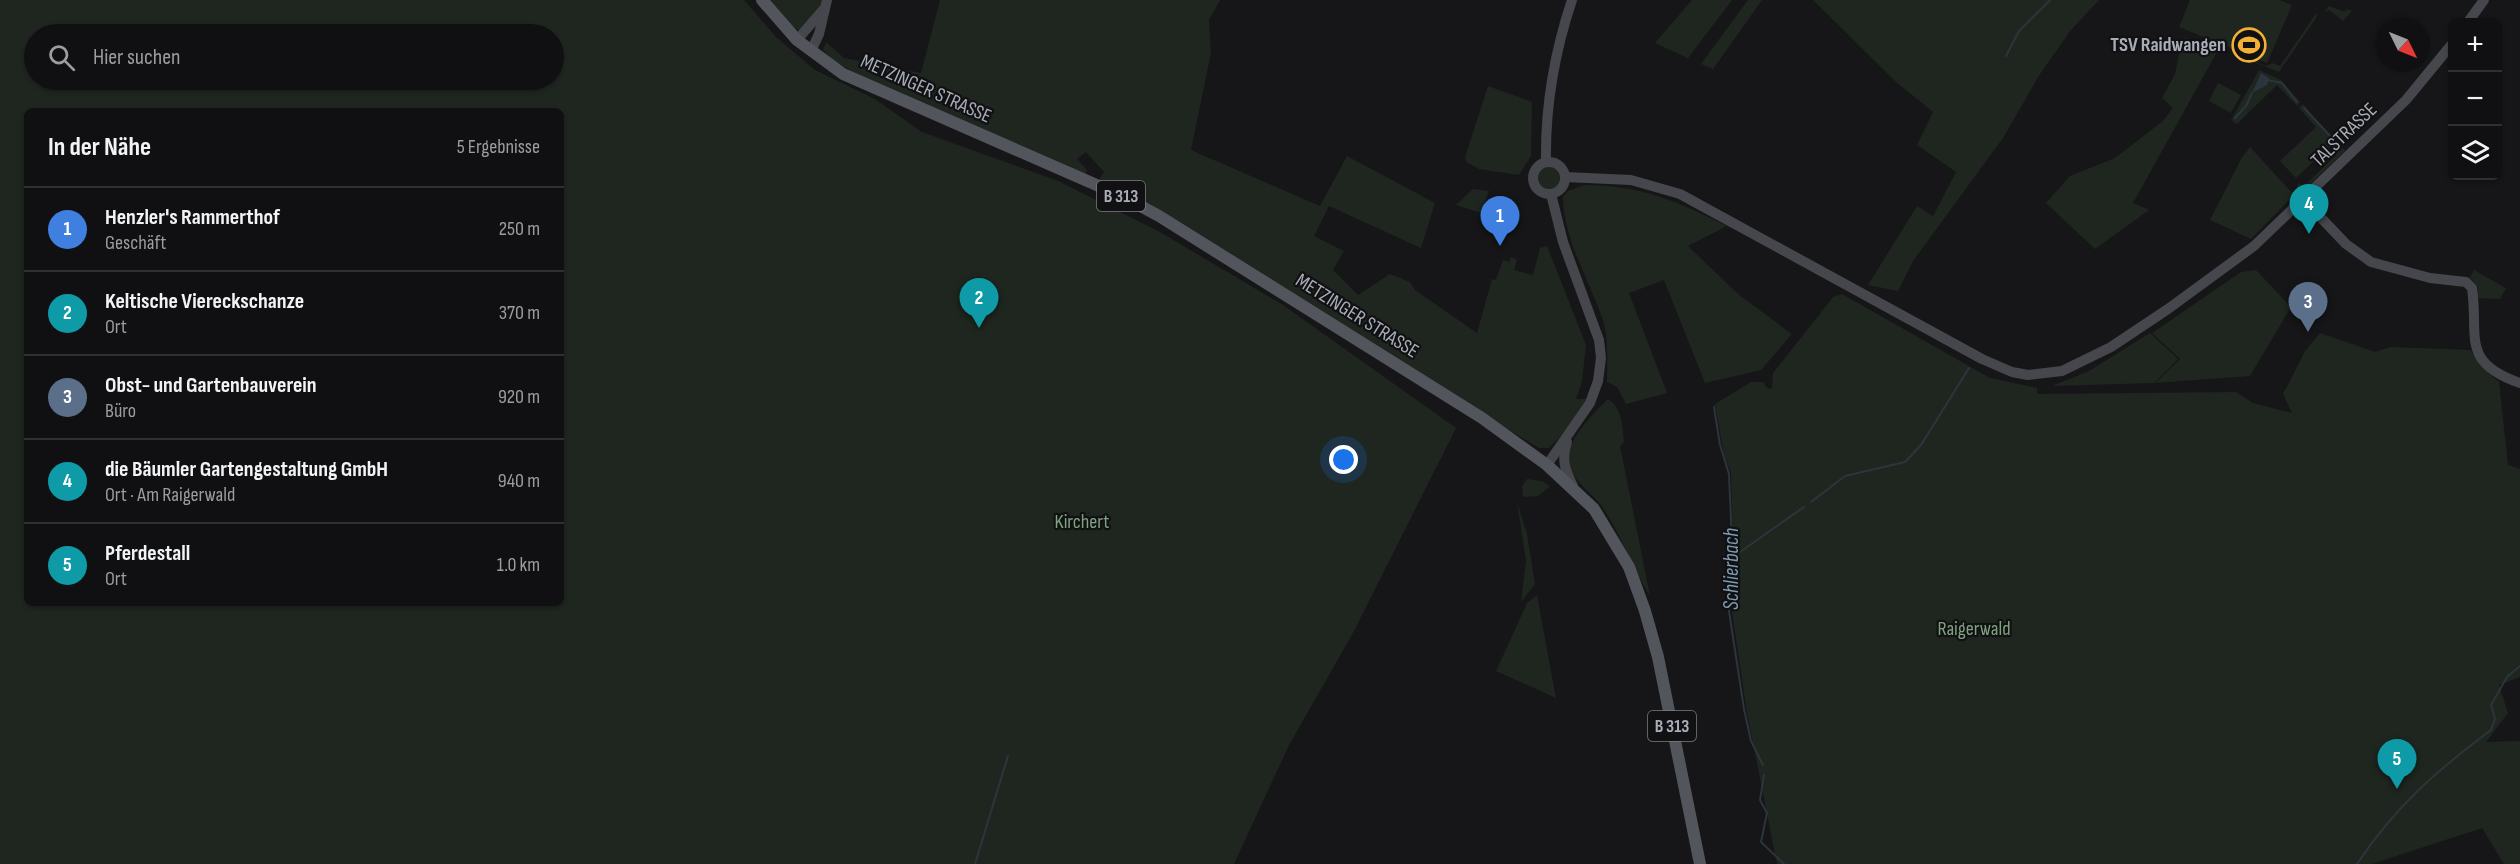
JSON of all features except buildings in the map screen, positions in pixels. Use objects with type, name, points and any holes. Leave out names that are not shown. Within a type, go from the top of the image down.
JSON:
[{"type":"main road","name":"METZINGER STRASSE","points":[[762,0],[797,40],[843,74],[1124,197],[1159,216],[1423,380],[1547,465],[1573,486],[1594,509],[1607,529],[1638,589],[1658,657],[1700,864]]},
{"type":"street","points":[[1546,162],[1545,125],[1549,86],[1572,0]]},
{"type":"street","points":[[2472,18],[2484,0]]},
{"type":"street","points":[[797,40],[826,4]]},
{"type":"street","points":[[811,51],[819,34],[826,4]]},
{"type":"street","name":"TALSTRASSE","points":[[1565,177],[1631,180],[1680,194],[1982,360],[2012,372],[2028,375],[2062,371],[2095,357],[2170,308],[2254,246],[2406,100],[2448,49]]},
{"type":"street","points":[[1546,162],[1561,167],[1565,177],[1563,186],[1551,194],[1541,192],[1532,179],[1538,166],[1546,162]]},
{"type":"street","points":[[1547,465],[1590,403],[1598,381],[1601,358],[1599,340],[1563,242],[1551,194]]},
{"type":"street","points":[[2303,199],[2346,244],[2371,262],[2430,278],[2466,282],[2472,288],[2472,335],[2480,357],[2494,371],[2520,382]]},
{"type":"street","points":[[1570,433],[1563,455],[1565,469],[1573,486]]},
{"type":"green space","name":"Kirchert","points":[[0,0],[744,0],[776,37],[815,70],[875,99],[922,132],[1058,181],[1160,232],[1283,305],[1456,428],[1353,633],[1289,745],[1234,864],[0,864]]},
{"type":"green space","points":[[769,0],[823,0],[820,8],[801,31],[791,27]]},
{"type":"green space","points":[[940,0],[1220,0],[1209,20],[1211,53],[1191,150],[1320,206],[1347,156],[1435,203],[1421,248],[1329,206],[1314,236],[1344,251],[1333,270],[1358,295],[1390,274],[1410,282],[1415,290],[1477,333],[1492,279],[1496,280],[1503,260],[1509,262],[1511,257],[1517,260],[1514,270],[1533,275],[1540,248],[1547,246],[1586,345],[1582,381],[1576,399],[1587,399],[1563,434],[1549,448],[1539,448],[1098,181],[1104,172],[1086,152],[1077,159],[1087,170],[1085,176],[856,74],[833,60],[823,50],[826,42],[844,58],[921,73]]},
{"type":"green space","points":[[1692,0],[1732,0],[1688,58],[1655,43]]},
{"type":"green space","points":[[1748,0],[1762,0],[1713,69],[1701,64]]},
{"type":"green space","points":[[1813,0],[2099,0],[2071,30],[2040,74],[2003,138],[1913,261],[1898,291],[1868,285],[1917,206],[1933,216],[1956,172],[1917,145],[1933,112],[1895,81]]},
{"type":"green space","name":"TSV Raidwangen","points":[[2190,0],[2280,0],[2292,5],[2267,63],[2179,27]]},
{"type":"green space","points":[[2329,6],[2345,12],[2346,9],[2352,11],[2343,21],[2329,10],[2324,13]]},
{"type":"green space","points":[[2317,12],[2316,18],[2279,72],[2232,54],[2266,66],[2273,63],[2280,66]]},
{"type":"green space","points":[[2186,38],[2217,52],[2133,203],[2149,210],[2095,249],[2046,203],[2070,176],[2115,158],[2163,121],[2173,108],[2162,98],[2175,74],[2182,39]]},
{"type":"green space","points":[[2259,70],[2281,80],[2300,102],[2297,106],[2277,85],[2237,124],[2231,120]]},
{"type":"green space","points":[[2218,83],[2241,95],[2231,113],[2209,101]]},
{"type":"green space","points":[[1488,86],[1532,102],[1531,156],[1519,175],[1479,169],[1466,162],[1465,157]]},
{"type":"green space","points":[[2303,104],[2335,141],[2296,178],[2280,161],[2316,127],[2299,108]]},
{"type":"green space","points":[[2338,143],[2345,151],[2306,188],[2300,188],[2297,185],[2299,183],[2303,187],[2336,155],[2331,149]]},
{"type":"green space","points":[[2250,147],[2294,195],[2251,239],[2210,220],[2241,159]]},
{"type":"green space","points":[[1548,166],[1556,170],[1560,178],[1556,186],[1548,190],[1540,186],[1536,178],[1540,170]]},
{"type":"green space","points":[[1584,185],[1641,191],[1675,202],[1727,226],[1688,246],[1738,294],[1792,334],[1761,370],[1705,383],[1664,280],[1629,293],[1667,393],[1626,404],[1617,387],[1607,382],[1606,333],[1602,317],[1572,244],[1564,213],[1563,197],[1568,191]]},
{"type":"green space","points":[[1473,189],[1489,191],[1481,213],[1456,205]]},
{"type":"green space","points":[[2256,270],[2291,307],[2250,376],[2155,383],[2180,359],[2152,333],[2241,272]]},
{"type":"green space","points":[[2474,270],[2506,288],[2500,299],[2478,298],[2478,287],[2470,277]]},
{"type":"green space","name":"Raigerwald","points":[[1842,294],[1990,378],[2037,388],[2037,394],[2236,392],[2253,403],[2292,413],[2283,394],[2305,351],[2320,333],[2375,352],[2390,347],[2471,350],[2479,364],[2499,382],[2508,465],[2520,469],[2520,677],[2499,685],[2508,713],[2486,742],[2520,741],[2520,864],[2504,864],[2482,828],[2372,864],[1777,864],[1747,713],[1731,605],[1734,569],[1731,473],[1724,455],[1715,404],[1751,382],[1763,382],[1768,389],[1772,388],[1773,373],[1833,297]]},
{"type":"green space","points":[[2150,333],[2178,359],[2154,383],[2052,386],[2089,371]]},
{"type":"green space","points":[[1608,399],[1617,408],[1621,418],[1624,442],[1620,446],[1650,596],[1608,516],[1574,476],[1568,463],[1570,448],[1578,432]]},
{"type":"green space","points":[[1527,479],[1542,481],[1550,486],[1538,496],[1523,497],[1522,486]]},
{"type":"green space","points":[[1517,502],[1527,534],[1535,584],[1521,602],[1526,561]]},
{"type":"green space","points":[[1537,595],[1556,698],[1496,671],[1527,603]]},
{"type":"shaded area","points":[[2261,73],[2269,78],[2267,85],[2252,93]]},
{"type":"waterway","points":[[2006,56],[2019,31],[2050,0]]},
{"type":"waterway","points":[[2267,80],[2282,83],[2297,102]]},
{"type":"waterway","points":[[2235,118],[2246,106],[2252,93]]},
{"type":"waterway","points":[[2304,108],[2334,140]]},
{"type":"waterway","points":[[1811,502],[1845,476],[1905,462],[1921,445],[1969,368]]},
{"type":"waterway","name":"Schlierbach","points":[[1714,407],[1720,445],[1729,474],[1733,564],[1727,598],[1744,709],[1751,741],[1763,765]]},
{"type":"waterway","points":[[1733,557],[1804,507]]},
{"type":"waterway","name":"Schlierbach","points":[[2357,864],[2402,807],[2434,775],[2491,730],[2495,719],[2491,705],[2507,677],[2520,666]]},
{"type":"waterway","points":[[975,864],[1008,756]]},
{"type":"waterway","name":"Schlierbach","points":[[1764,775],[1760,800],[1767,813],[1761,842],[1784,864]]},
{"type":"place","name":"TSV Raidwangen","points":[[2249,45]]},
{"type":"place","name":"die Bäumler Gartengestaltung GmbH","points":[[2309,234]]},
{"type":"place","name":"Henzler's Rammerthof","points":[[1500,246]]},
{"type":"place","name":"Keltische Viereckschanze","points":[[979,328]]},
{"type":"place","name":"Obst- und Gartenbauverein","points":[[2308,332]]},
{"type":"place","name":"Pferdestall","points":[[2397,789]]}]
